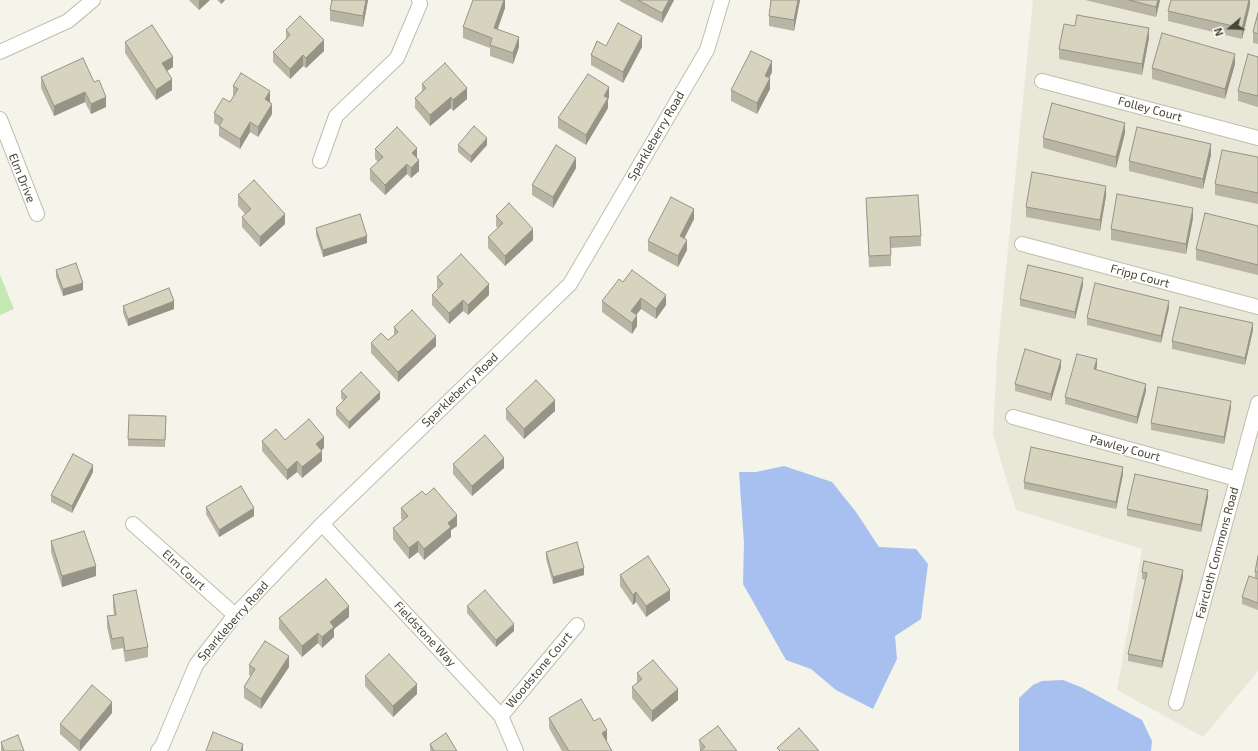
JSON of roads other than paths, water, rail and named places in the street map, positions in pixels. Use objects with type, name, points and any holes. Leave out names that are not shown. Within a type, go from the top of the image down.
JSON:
[{"type":"street","points":[[0,52],[68,21],[93,0]]},
{"type":"street","points":[[320,161],[336,116],[397,58],[420,4],[419,0]]},
{"type":"street","name":"Sparkleberry Road","points":[[158,751],[162,746],[196,665],[235,615],[322,524],[570,284],[707,50],[722,0]]},
{"type":"street","name":"Folley Court","points":[[1042,81],[1258,138]]},
{"type":"street","name":"Elm Drive","points":[[0,118],[37,214]]},
{"type":"street","name":"Fripp Court","points":[[1022,244],[1258,307]]},
{"type":"street","name":"Faircloth Commons Road","points":[[1176,703],[1258,403]]},
{"type":"street","name":"Pawley Court","points":[[1013,417],[1237,478]]},
{"type":"street","name":"Elm Court","points":[[133,524],[235,615]]},
{"type":"street","name":"Fieldstone Way","points":[[322,524],[501,716],[516,751]]},
{"type":"street","name":"Woodstone Court","points":[[501,716],[577,625]]},
{"type":"water","points":[[784,466],[832,482],[856,512],[879,547],[916,549],[928,564],[921,619],[895,636],[897,659],[873,709],[836,690],[811,669],[786,660],[743,584],[744,543],[739,472],[756,472]]},
{"type":"water","points":[[1063,680],[1083,688],[1142,720],[1152,741],[1151,751],[1019,751],[1019,698],[1033,685],[1042,681]]}]
